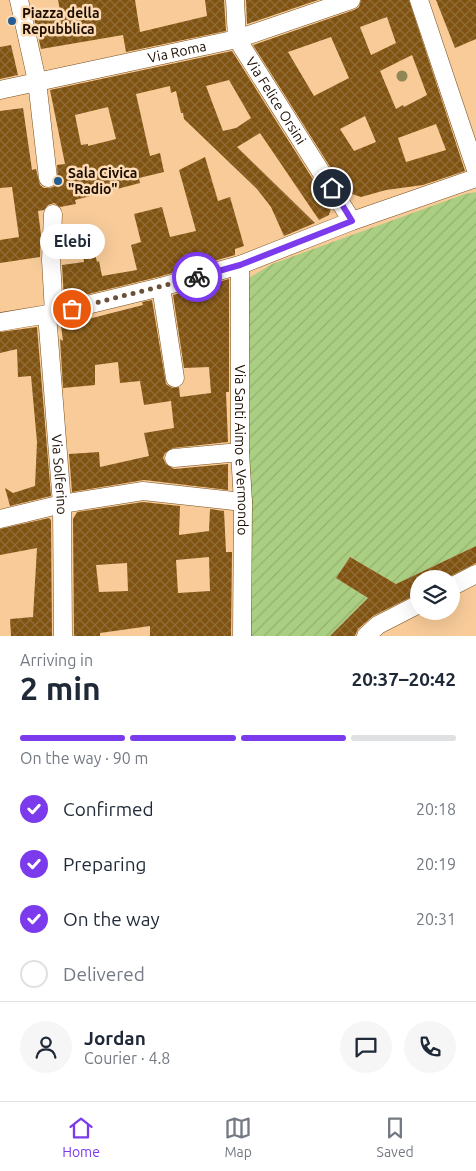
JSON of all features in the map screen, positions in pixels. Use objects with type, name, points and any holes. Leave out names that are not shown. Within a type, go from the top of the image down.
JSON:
[{"type":"street","points":[[20,0],[37,81],[48,178]]},
{"type":"street","points":[[236,0],[237,39]]},
{"type":"street","name":"Via Roma","points":[[0,90],[237,39],[351,0]]},
{"type":"street","points":[[419,0],[476,170]]},
{"type":"street","name":"Via Felice Orsini","points":[[237,39],[352,221]]},
{"type":"street","points":[[0,322],[51,314],[240,265],[352,221],[476,178]]},
{"type":"street","name":"Via Solferino","points":[[53,214],[50,260],[51,314],[62,504],[63,636]]},
{"type":"street","name":"Via Santi Aimo e Vermondo","points":[[240,265],[240,452],[243,502],[242,636]]},
{"type":"street","points":[[161,287],[175,378]]},
{"type":"street","points":[[174,458],[240,452]]},
{"type":"street","points":[[0,519],[62,504],[143,491],[243,502]]},
{"type":"street","points":[[460,582],[476,574]]},
{"type":"street","points":[[366,636],[378,625],[410,609]]},
{"type":"green space","points":[[476,192],[476,546],[425,570],[410,570],[410,577],[396,584],[350,557],[336,578],[368,598],[330,636],[251,636],[249,278],[272,264],[465,194]]},
{"type":"building","points":[[58,0],[135,0],[140,32],[207,16],[205,0],[224,0],[226,31],[126,52],[123,35],[41,49],[33,14],[60,10]]},
{"type":"building","points":[[246,0],[318,0],[247,24]]},
{"type":"building","points":[[361,0],[409,0],[465,171],[423,185],[386,190],[361,197],[346,192],[253,45],[359,7]],"holes":[[[387,17],[396,43],[371,55],[360,27]],[[331,37],[349,78],[314,96],[288,52]],[[412,55],[427,95],[396,109],[380,71]],[[365,116],[376,142],[354,151],[340,129]],[[436,124],[446,150],[406,162],[398,138]]]},
{"type":"building","points":[[436,0],[476,0],[476,39],[455,48]]},
{"type":"building","points":[[11,45],[18,75],[0,79],[0,47]]},
{"type":"building","points":[[232,51],[331,208],[329,215],[319,220],[260,133],[237,147],[315,223],[284,236],[271,207],[257,189],[184,119],[176,91],[171,93],[170,86],[136,94],[150,156],[160,153],[164,172],[139,178],[140,183],[75,200],[76,204],[60,207],[54,203],[48,205],[44,210],[38,211],[41,235],[40,257],[0,263],[0,240],[19,237],[12,187],[0,188],[0,111],[23,108],[32,170],[36,169],[40,185],[44,188],[55,186],[58,182],[57,165],[65,164],[50,90]],"holes":[[[229,80],[251,118],[236,128],[223,131],[206,86]],[[108,107],[116,139],[88,146],[88,144],[81,145],[75,115]]]},
{"type":"building","points":[[205,157],[218,201],[230,197],[244,246],[235,249],[235,255],[158,277],[64,300],[62,265],[84,262],[83,255],[95,254],[97,262],[99,261],[102,276],[137,270],[131,245],[141,242],[134,214],[162,207],[170,237],[196,231],[179,170]]},
{"type":"building","points":[[229,279],[229,392],[226,392],[228,442],[173,448],[165,453],[163,458],[166,464],[174,469],[228,464],[228,490],[144,480],[72,492],[69,454],[99,452],[100,467],[149,456],[144,433],[174,428],[171,401],[144,405],[140,381],[120,383],[118,362],[95,365],[95,385],[63,388],[60,339],[63,341],[61,326],[143,305],[142,302],[152,300],[166,384],[172,388],[179,387],[180,397],[211,393],[209,367],[184,368],[173,295]]},
{"type":"building","points":[[37,327],[51,496],[10,506],[5,488],[13,493],[35,486],[37,442],[31,376],[18,377],[17,349],[0,353],[0,332]]},
{"type":"building","points":[[143,502],[180,506],[179,535],[209,531],[210,509],[224,511],[226,552],[232,552],[231,636],[150,636],[150,626],[100,633],[100,636],[74,636],[73,519],[77,512]],"holes":[[[209,557],[210,591],[178,593],[176,560]],[[127,563],[128,591],[99,592],[96,565]]]},
{"type":"building","points":[[49,518],[51,520],[52,636],[11,636],[10,619],[33,617],[37,548],[0,555],[0,529]]},
{"type":"building","points":[[476,546],[476,563],[460,571],[425,570]]},
{"type":"building","points":[[350,557],[396,584],[410,577],[410,598],[373,616],[358,629],[355,636],[330,636],[368,598],[336,578]]},
{"type":"way so far","points":[[72,309],[197,277]]},
{"type":"place","name":"Piazza della Repubblica","points":[[12,21]]},
{"type":"place","name":"Sala Civica \"Radio\"","points":[[58,181]]},
{"type":"place","name":"Elebi","points":[[72,309]]},
{"type":"route","points":[[197,277],[240,265],[352,221],[332,188]]}]
